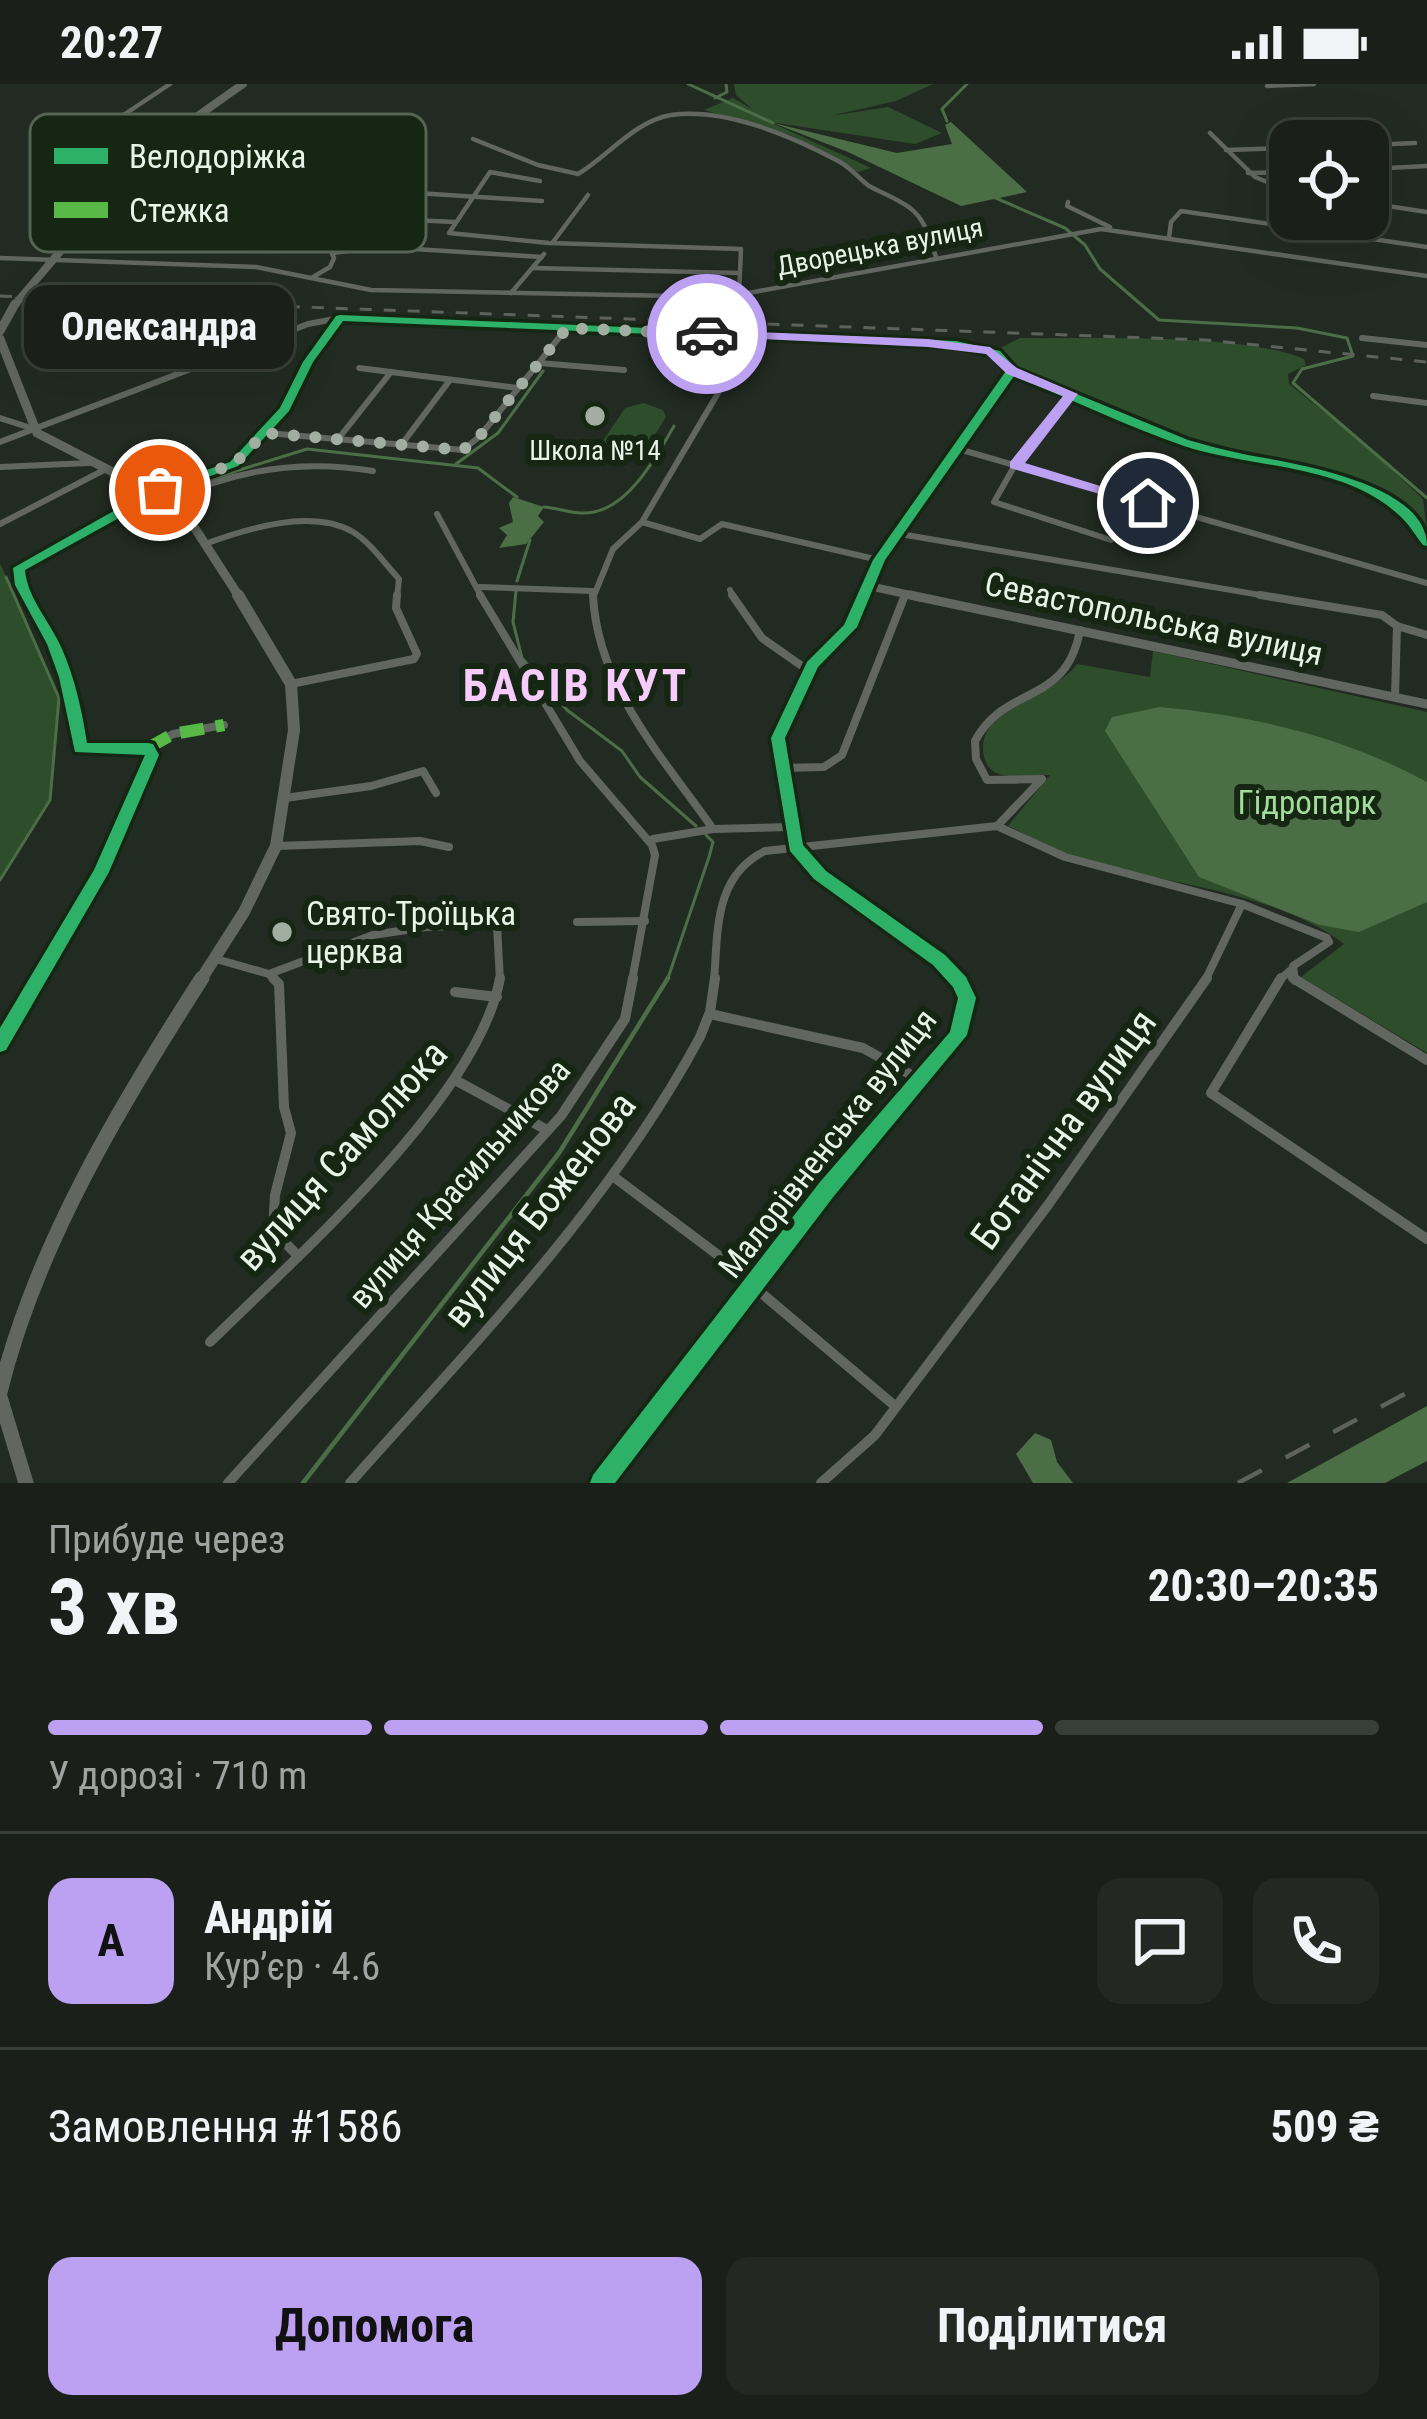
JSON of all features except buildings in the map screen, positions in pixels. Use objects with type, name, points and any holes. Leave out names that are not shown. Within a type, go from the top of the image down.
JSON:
[{"type":"main road","points":[[198,114],[242,84]]},
{"type":"main road","points":[[26,1483],[0,1395],[15,1330],[121,1102],[244,912],[276,846],[294,730],[291,684],[278,656],[181,508],[89,463],[33,428],[0,335],[17,299],[57,252]]},
{"type":"street","points":[[125,114],[170,84]]},
{"type":"street","points":[[1267,86],[1314,84]]},
{"type":"street","points":[[473,139],[530,162],[578,174],[600,161],[611,146],[672,113],[706,114],[743,123],[787,136],[834,159],[862,182],[912,209],[925,225],[936,257]]},
{"type":"street","points":[[1210,134],[1247,173],[1269,187]]},
{"type":"street","points":[[1389,145],[1415,143]]},
{"type":"street","points":[[1224,150],[1269,149]]},
{"type":"street","points":[[1391,169],[1427,166]]},
{"type":"street","points":[[540,181],[490,172],[451,235],[741,249],[739,295]]},
{"type":"street","points":[[1247,173],[1269,172]]},
{"type":"street","points":[[426,193],[542,201]]},
{"type":"street","points":[[510,295],[588,195]]},
{"type":"street","points":[[1068,202],[1067,206],[1117,230]]},
{"type":"street","points":[[1389,206],[1427,212]]},
{"type":"street","points":[[1169,238],[1171,222],[1181,211],[1427,247]]},
{"type":"street","points":[[426,221],[455,222]]},
{"type":"street","name":"Дворецька вулиця","points":[[0,258],[256,267],[371,290],[739,295],[1064,233],[1117,230],[1427,276]]},
{"type":"street","points":[[426,250],[542,257]]},
{"type":"street","points":[[312,278],[334,264],[332,253],[340,252]]},
{"type":"street","points":[[533,268],[738,273]]},
{"type":"street","points":[[17,299],[79,311],[263,318],[292,330]]},
{"type":"street","points":[[224,725],[173,734],[148,748],[80,748],[75,705],[59,649],[16,573],[27,562],[153,493],[234,464],[285,409],[308,362],[340,318]]},
{"type":"street","points":[[0,442],[292,330],[340,318],[956,344],[996,353],[1012,371],[1190,444],[1364,488],[1403,513],[1427,542]]},
{"type":"street","points":[[265,433],[455,451],[470,446],[567,328]]},
{"type":"street","points":[[1362,338],[1427,346]]},
{"type":"street","points":[[539,363],[624,370]]},
{"type":"street","points":[[359,368],[518,388]]},
{"type":"street","name":"Малорівненська вулиця","points":[[601,1483],[753,1284],[958,1035],[967,998],[960,982],[939,960],[820,875],[796,847],[789,827],[778,738],[809,671],[850,626],[879,560],[1012,371]]},
{"type":"street","points":[[338,439],[391,372]]},
{"type":"street","points":[[401,445],[450,380]]},
{"type":"street","points":[[713,830],[618,693],[602,647],[593,591],[613,549],[642,522],[724,383]]},
{"type":"street","points":[[1071,394],[994,502],[1111,540]]},
{"type":"street","points":[[1373,396],[1427,404]]},
{"type":"street","points":[[0,418],[33,428]]},
{"type":"street","points":[[955,448],[1423,582],[1427,569]]},
{"type":"street","points":[[0,467],[89,463]]},
{"type":"street","points":[[168,501],[205,484],[281,466],[323,464],[373,471]]},
{"type":"street","points":[[0,524],[104,470]]},
{"type":"street","points":[[437,514],[509,651],[574,750],[605,794],[652,839],[713,830],[789,827]]},
{"type":"street","points":[[642,522],[700,539],[722,524],[879,560]]},
{"type":"street","points":[[205,544],[293,525],[337,528],[360,537],[399,579],[396,608],[417,654],[414,658],[291,684]]},
{"type":"street","points":[[900,534],[1382,615],[1397,626],[1427,635]]},
{"type":"street","name":"Севастопольська вулиця","points":[[869,586],[1427,704]]},
{"type":"street","points":[[479,587],[593,591]]},
{"type":"street","points":[[730,590],[753,633],[809,671]]},
{"type":"street","points":[[782,768],[824,767],[842,754],[906,593]]},
{"type":"street","points":[[1395,697],[1397,626]]},
{"type":"street","points":[[998,826],[1042,779],[987,780],[979,767],[980,731],[991,715],[1065,674],[1074,660],[1080,630]]},
{"type":"street","points":[[0,1044],[67,935],[127,822],[152,755],[148,748]]},
{"type":"street","points":[[285,799],[423,771],[436,793]]},
{"type":"street","points":[[796,847],[998,826],[1065,857],[1242,904],[1328,938],[1280,978],[1211,1093],[1427,1239]]},
{"type":"street","name":"вулиця Красильникова","points":[[228,1483],[583,1088],[626,1019],[655,855],[652,839]]},
{"type":"street","points":[[276,846],[420,841],[449,847]]},
{"type":"street","name":"вулиця Боженова","points":[[350,1483],[614,1178],[660,1108],[710,1014],[732,871],[750,855],[796,847]]},
{"type":"street","name":"Ботанічна вулиця","points":[[820,1483],[864,1447],[1048,1204],[1186,1010],[1226,944],[1242,904]]},
{"type":"street","points":[[577,922],[645,921]]},
{"type":"street","name":"вулиця Самолюка","points":[[210,1342],[457,1081],[497,997],[502,969],[496,925],[352,940],[311,964],[269,974]]},
{"type":"street","points":[[214,959],[269,974],[279,983],[283,1095],[291,1133],[275,1195],[273,1230],[297,1255]]},
{"type":"street","points":[[1291,970],[1298,984],[1427,1060]]},
{"type":"street","points":[[455,992],[497,997]]},
{"type":"street","points":[[710,1014],[863,1048],[922,1081]]},
{"type":"street","points":[[457,1081],[546,1130]]},
{"type":"street","points":[[614,1178],[753,1284],[895,1406]]},
{"type":"green space","points":[[734,84],[933,84],[896,101],[830,116],[888,107],[942,133],[915,144],[770,122],[871,168],[858,172],[790,135],[704,110],[733,98],[752,109],[736,95]]},
{"type":"green space","points":[[1020,338],[1207,341],[1304,359],[1306,365],[1288,374],[1289,384],[1423,499],[1427,530],[1377,490],[1348,478],[1168,432],[1019,370],[998,349]]},
{"type":"green space","points":[[644,403],[663,410],[666,417],[648,444],[624,458],[603,449],[603,441],[625,408]]},
{"type":"green space","points":[[0,563],[59,698],[50,800],[0,880]]},
{"type":"green space","name":"Гідропарк","points":[[1153,651],[1427,712],[1427,1053],[1301,977],[1344,944],[1314,925],[1246,899],[1068,854],[1008,826],[1050,775],[1007,776],[991,769],[983,749],[994,721],[1077,664],[1150,677]]},
{"type":"shaded area","points":[[951,122],[1027,192],[961,206],[848,152],[773,123],[897,153],[952,144],[945,125]]},
{"type":"shaded area","points":[[513,497],[544,507],[538,516],[544,522],[526,544],[499,548],[507,535],[499,528],[513,522],[509,503]]},
{"type":"shaded area","points":[[1160,707],[1230,716],[1330,740],[1427,782],[1427,902],[1359,932],[1320,925],[1199,877],[1105,731],[1112,717]]},
{"type":"shaded area","points":[[1427,1406],[1427,1461],[1385,1483],[1287,1483]]},
{"type":"shaded area","points":[[1035,1433],[1051,1440],[1057,1462],[1073,1483],[1033,1483],[1016,1454]]},
{"type":"waterway","points":[[688,84],[717,97]]},
{"type":"waterway","points":[[717,97],[727,92],[726,84]]},
{"type":"waterway","points":[[947,121],[942,109],[967,84]]},
{"type":"waterway","points":[[717,97],[773,123]]},
{"type":"waterway","points":[[991,196],[1065,228],[1085,245],[1100,269],[1159,320],[1297,328],[1347,338],[1353,356],[1302,369],[1293,383],[1427,498]]},
{"type":"waterway","points":[[456,464],[498,433],[543,371]]},
{"type":"waterway","points":[[544,507],[581,513],[607,508],[641,478],[674,426]]},
{"type":"waterway","points":[[172,491],[307,449],[478,468],[517,497]]},
{"type":"waterway","points":[[517,581],[530,540]]},
{"type":"waterway","points":[[0,880],[50,800],[59,698],[6,577]]},
{"type":"waterway","points":[[516,591],[513,622],[522,658],[567,710],[622,751],[640,777],[696,826]]},
{"type":"waterway","points":[[667,981],[709,857],[713,842],[706,835]]},
{"type":"waterway","points":[[303,1483],[559,1153],[668,978]]},
{"type":"railway","points":[[0,296],[1206,340],[1427,362]]},
{"type":"railway","points":[[1238,1483],[1427,1382]]},
{"type":"marked path","points":[[148,748],[173,734],[224,725]]},
{"type":"cycle path","points":[[0,1044],[101,872],[152,755],[148,748],[80,748],[66,677],[21,585],[19,568],[160,490],[234,464],[285,409],[308,362],[340,318],[956,344],[996,353],[1012,371]]},
{"type":"cycle path","points":[[601,1483],[827,1189],[958,1035],[967,998],[960,982],[939,960],[820,875],[796,847],[778,738],[812,665],[850,627],[879,560],[1012,371],[1184,442],[1350,481],[1407,515],[1427,542]]},
{"type":"way so far","points":[[160,490],[234,464],[265,433],[463,450],[479,437],[567,328],[707,334]]},
{"type":"place","name":"Школа №14","points":[[595,416]]},
{"type":"place","name":"Олександра","points":[[160,490]]},
{"type":"place","name":"Свято-Троїцька церква","points":[[282,932]]},
{"type":"district","name":"БАСІВ КУТ","points":[[576,685]]},
{"type":"route","points":[[707,334],[928,343],[990,351],[1012,371],[1071,394],[1016,465],[1148,503]]}]
